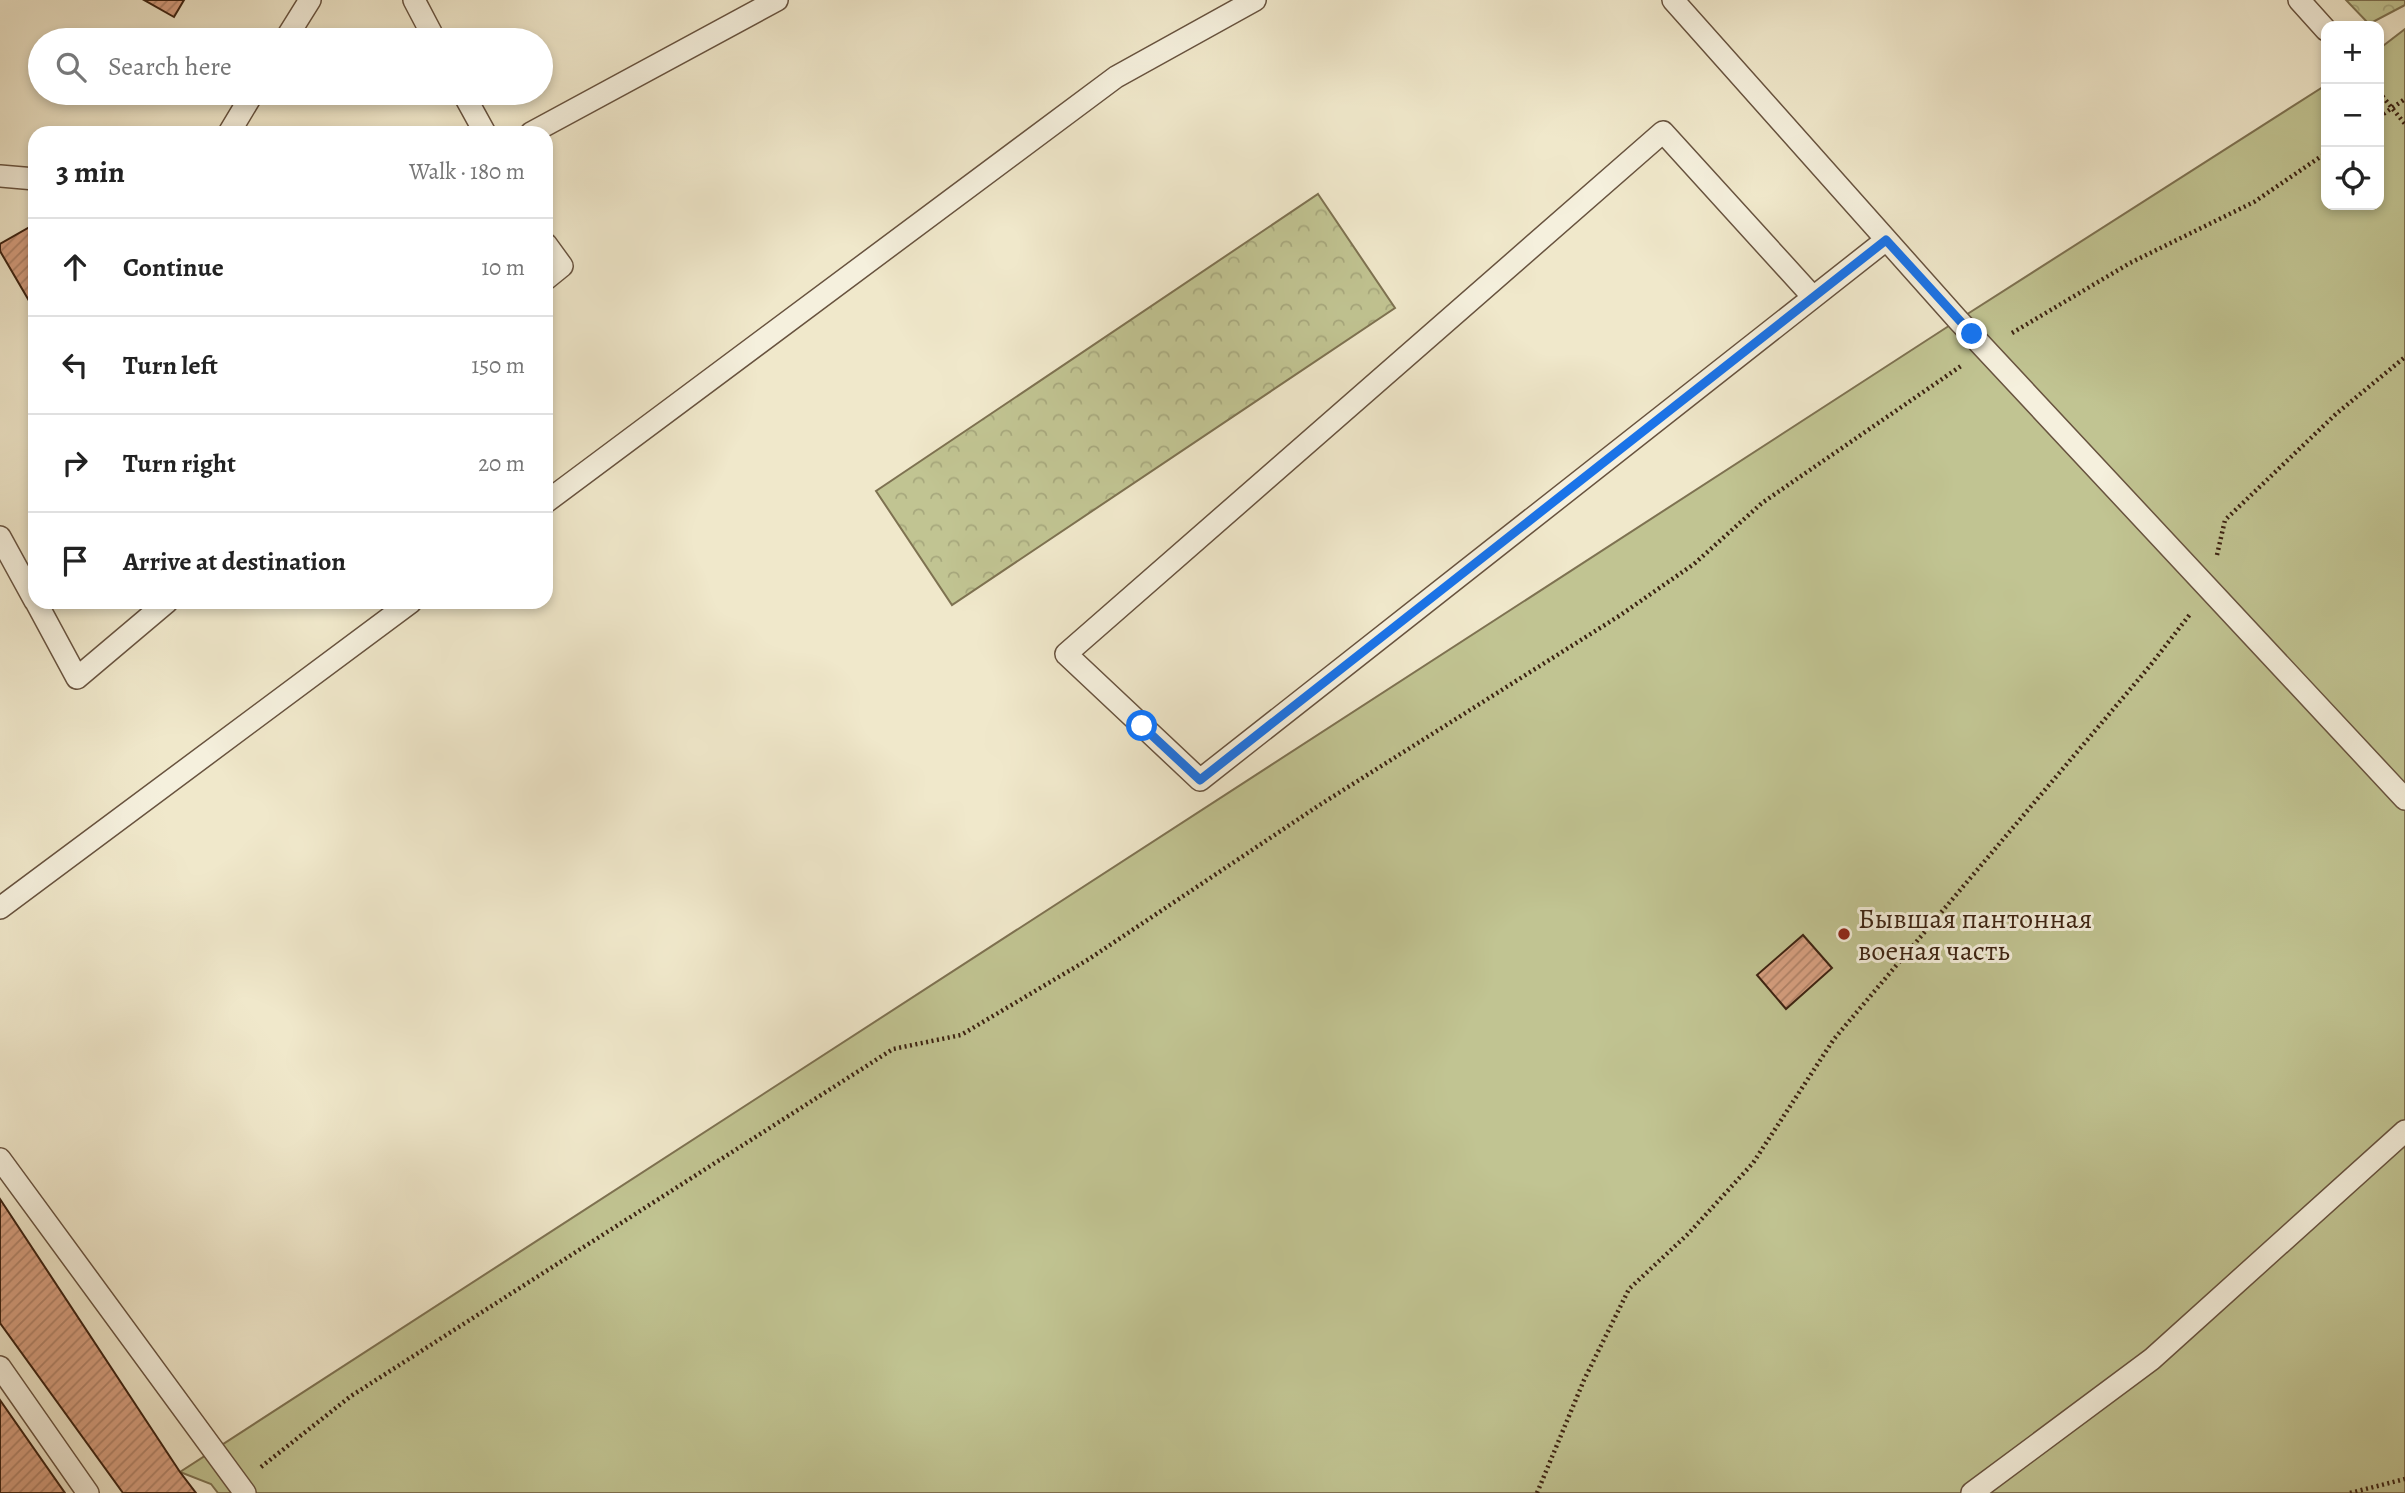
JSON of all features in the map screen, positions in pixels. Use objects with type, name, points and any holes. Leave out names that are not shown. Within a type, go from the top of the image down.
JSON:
[{"type":"lane","points":[[292,28],[310,0]]},
{"type":"lane","points":[[414,0],[429,28]]},
{"type":"lane","points":[[544,126],[777,0]]},
{"type":"lane","points":[[553,497],[1116,77],[1255,0]]},
{"type":"lane","points":[[1673,0],[1886,240],[2405,799]]},
{"type":"lane","points":[[2299,0],[2321,24]]},
{"type":"lane","points":[[233,126],[246,105]]},
{"type":"lane","points":[[470,105],[481,126]]},
{"type":"lane","points":[[1813,297],[1663,132],[1066,654],[1200,780],[1886,240]]},
{"type":"lane","points":[[0,176],[28,178]]},
{"type":"lane","points":[[553,254],[562,266],[553,273]]},
{"type":"lane","points":[[0,537],[28,588]]},
{"type":"lane","points":[[39,609],[77,678],[159,609]]},
{"type":"lane","points":[[0,908],[402,609]]},
{"type":"lane","points":[[1972,1493],[2152,1359],[2405,1131]]},
{"type":"lane","points":[[0,1159],[241,1489]]},
{"type":"lane","points":[[0,1367],[88,1493]]},
{"type":"path","points":[[2384,99],[2405,124]]},
{"type":"path","points":[[2384,114],[2405,99]]},
{"type":"path","points":[[241,1489],[351,1396],[893,1049],[961,1035],[1078,966],[1318,806],[1619,617],[1694,564],[1762,503],[1987,348],[2130,263],[2254,202],[2321,156]]},
{"type":"path","points":[[1536,1493],[1584,1380],[1629,1289],[1688,1234],[1753,1163],[1835,1039],[2149,667],[2209,588],[2225,520],[2337,414],[2405,357]]},
{"type":"path","points":[[2350,1493],[2405,1479]]},
{"type":"green space","points":[[2346,0],[2405,0],[2405,5],[2375,21],[2366,21]]},
{"type":"green space","points":[[2405,29],[2405,1493],[218,1493],[211,1484],[180,1472],[1958,320],[2321,88],[2321,210],[2384,210],[2384,45]]},
{"type":"green space","points":[[1318,194],[1395,308],[952,605],[876,491]]},
{"type":"building","points":[[144,0],[184,0],[174,17]]},
{"type":"building","points":[[28,228],[28,299],[0,251],[0,244]]},
{"type":"building","points":[[1803,935],[1832,968],[1786,1009],[1757,975]]},
{"type":"building","points":[[0,1199],[196,1493],[123,1493],[0,1323]]},
{"type":"building","points":[[0,1400],[65,1493],[0,1493]]},
{"type":"place","name":"Бывшая пантонная военая часть","points":[[1844,934]]},
{"type":"route","points":[[1142,726],[1200,780],[1886,240],[1972,334]]}]
